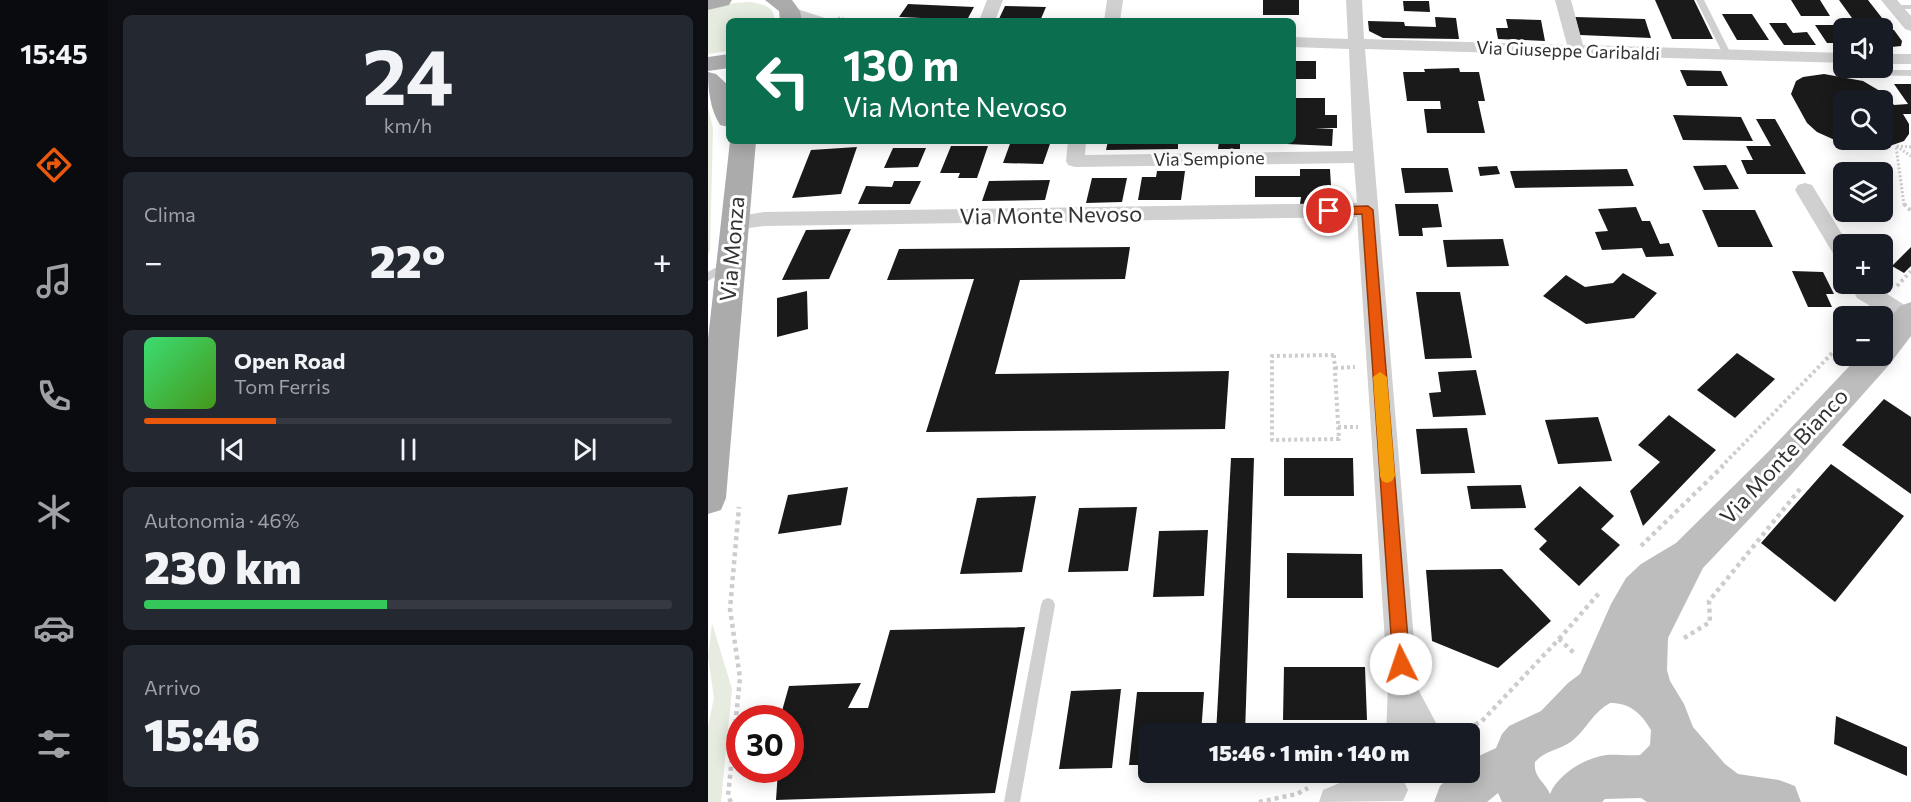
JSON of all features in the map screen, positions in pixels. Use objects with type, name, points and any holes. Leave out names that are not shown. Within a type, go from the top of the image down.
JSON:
[{"type":"main road","points":[[708,4],[721,0]]},
{"type":"main road","points":[[708,64],[726,61]]},
{"type":"main road","points":[[708,78],[718,87],[726,110]]},
{"type":"main road","name":"Via Monza","points":[[733,144],[738,180]]},
{"type":"main road","name":"Via Monza","points":[[708,498],[719,270],[734,223],[743,144]]},
{"type":"street","points":[[988,18],[995,0]]},
{"type":"street","points":[[1112,18],[1115,0]]},
{"type":"street","points":[[1354,0],[1403,687],[1402,723]]},
{"type":"street","points":[[1563,0],[1577,52]]},
{"type":"street","points":[[1898,4],[1911,27]]},
{"type":"street","points":[[783,7],[811,18]]},
{"type":"street","name":"Via Giuseppe Garibaldi","points":[[1296,42],[1833,58]]},
{"type":"street","points":[[1893,63],[1911,59]]},
{"type":"street","name":"Via Sempione","points":[[1077,144],[1075,161],[1364,158]]},
{"type":"street","points":[[1805,190],[1833,237]]},
{"type":"street","name":"Via Monte Nevoso","points":[[734,223],[764,219],[1368,210]]},
{"type":"street","points":[[1868,294],[1910,322],[1893,340]]},
{"type":"street","name":"Via Monte Bianco","points":[[1668,721],[1649,679],[1648,638],[1660,610],[1690,555],[1869,366]]},
{"type":"street","name":"Via Monte Bianco","points":[[1595,688],[1605,671],[1620,627],[1636,596],[1662,572],[1690,555]]},
{"type":"street","points":[[1456,802],[1478,778],[1552,729],[1587,693],[1606,683],[1635,685],[1647,692],[1708,780],[1730,795],[1779,802]]},
{"type":"street","points":[[1403,687],[1413,713],[1420,723]]},
{"type":"street","points":[[1569,802],[1586,785],[1598,779],[1631,779],[1646,775],[1660,766],[1670,752],[1668,721]]},
{"type":"street","points":[[1480,760],[1494,755],[1519,740],[1523,750],[1512,778],[1520,793],[1531,802]]},
{"type":"street","points":[[1646,775],[1668,790],[1693,802]]},
{"type":"lane","points":[[1700,0],[1728,56]]},
{"type":"lane","points":[[1893,69],[1911,73]]},
{"type":"lane","points":[[1012,802],[1048,605]]},
{"type":"path","points":[[1896,146],[1911,147]]},
{"type":"path","points":[[1896,146],[1911,156]]},
{"type":"path","points":[[1896,146],[1904,205],[1911,211]]},
{"type":"path","points":[[1640,547],[1749,440],[1833,352]]},
{"type":"path","points":[[1334,355],[1335,368],[1339,439],[1272,440],[1272,357],[1334,355]]},
{"type":"path","points":[[1335,368],[1361,367]]},
{"type":"path","points":[[1338,427],[1365,427]]},
{"type":"path","points":[[731,802],[728,796],[740,678],[730,609],[739,503]]},
{"type":"path","points":[[1559,639],[1603,589]]},
{"type":"path","points":[[1259,802],[1297,794],[1367,788]]},
{"type":"shaded area","points":[[750,2],[763,5],[773,12],[774,18],[726,18],[726,51],[708,54],[708,10],[734,3]]},
{"type":"shaded area","points":[[708,107],[713,128],[710,250],[708,255]]},
{"type":"shaded area","points":[[712,623],[732,689],[730,705],[726,705],[726,751],[721,802],[708,802],[708,726],[714,698],[708,657]]},
{"type":"building","points":[[1263,0],[1299,0],[1299,15],[1263,15]]},
{"type":"building","points":[[1655,0],[1694,0],[1713,39],[1672,39]]},
{"type":"building","points":[[1791,0],[1820,0],[1830,16],[1801,16]]},
{"type":"building","points":[[1839,0],[1868,0],[1882,18],[1852,18]]},
{"type":"building","points":[[1403,1],[1429,1],[1430,12],[1404,11]]},
{"type":"building","points":[[908,4],[974,7],[968,18],[899,17]]},
{"type":"building","points":[[1005,6],[1046,7],[1041,18],[999,18]]},
{"type":"building","points":[[1722,14],[1752,14],[1769,40],[1737,40]]},
{"type":"building","points":[[1435,17],[1456,18],[1459,39],[1383,38],[1369,31],[1368,21],[1404,22],[1405,26],[1436,27]]},
{"type":"building","points":[[1575,17],[1645,19],[1651,38],[1580,35]]},
{"type":"building","points":[[1506,19],[1541,20],[1545,41],[1498,39],[1496,28],[1508,28]]},
{"type":"building","points":[[1769,23],[1786,23],[1793,33],[1807,32],[1816,45],[1784,45]]},
{"type":"building","points":[[1815,25],[1833,25],[1833,43],[1827,43]]},
{"type":"building","points":[[1893,30],[1902,41],[1901,46],[1893,47]]},
{"type":"building","points":[[1296,61],[1316,61],[1316,79],[1296,79]]},
{"type":"building","points":[[1459,68],[1460,72],[1479,72],[1485,101],[1478,101],[1485,133],[1427,133],[1424,109],[1441,109],[1440,101],[1407,101],[1403,72]]},
{"type":"building","points":[[1680,70],[1721,71],[1728,86],[1687,86]]},
{"type":"building","points":[[1824,74],[1833,76],[1833,78],[1863,81],[1878,90],[1833,90],[1833,139],[1817,132],[1807,123],[1791,94],[1796,81],[1803,77]]},
{"type":"building","points":[[1894,84],[1911,84],[1911,114],[1903,114],[1909,124],[1909,134],[1904,141],[1893,145],[1893,104],[1908,104]]},
{"type":"building","points":[[1296,98],[1325,98],[1325,115],[1337,115],[1337,128],[1315,128],[1333,129],[1332,146],[1287,144],[1296,144]]},
{"type":"building","points":[[1673,115],[1741,117],[1753,141],[1683,140]]},
{"type":"building","points":[[1756,119],[1775,119],[1806,174],[1747,174],[1741,160],[1753,160],[1746,146],[1771,146]]},
{"type":"building","points":[[1010,144],[1050,144],[1043,164],[1003,163]]},
{"type":"building","points":[[1107,144],[1178,144],[1178,149],[1106,150]]},
{"type":"building","points":[[1219,144],[1240,144],[1240,149],[1218,149]]},
{"type":"building","points":[[951,146],[988,146],[977,178],[958,178],[960,173],[940,173]]},
{"type":"building","points":[[857,147],[841,194],[792,198],[811,150]]},
{"type":"building","points":[[893,148],[926,148],[918,167],[884,168]]},
{"type":"building","points":[[1726,165],[1739,189],[1704,190],[1693,166]]},
{"type":"building","points":[[1497,166],[1500,174],[1480,176],[1478,167]]},
{"type":"building","points":[[1401,168],[1448,168],[1453,192],[1405,193]]},
{"type":"building","points":[[1300,169],[1330,169],[1332,203],[1300,204],[1301,197],[1255,197],[1255,176],[1300,176]]},
{"type":"building","points":[[1627,169],[1634,186],[1515,188],[1510,171]]},
{"type":"building","points":[[1157,171],[1185,171],[1181,200],[1138,200],[1142,177],[1156,177]]},
{"type":"building","points":[[1092,178],[1127,178],[1122,202],[1086,203]]},
{"type":"building","points":[[1050,180],[1045,200],[982,201],[989,181]]},
{"type":"building","points":[[894,181],[921,181],[910,204],[858,204],[866,186],[892,187]]},
{"type":"building","points":[[1395,204],[1438,204],[1442,227],[1422,228],[1423,236],[1399,236]]},
{"type":"building","points":[[1636,207],[1642,221],[1650,221],[1660,244],[1669,243],[1674,256],[1646,257],[1642,248],[1602,250],[1595,232],[1608,231],[1598,209]]},
{"type":"building","points":[[1702,210],[1755,210],[1773,247],[1718,247]]},
{"type":"building","points":[[851,229],[829,279],[782,280],[806,230]]},
{"type":"building","points":[[1503,239],[1509,266],[1447,267],[1443,240]]},
{"type":"building","points":[[1130,247],[1125,279],[1020,280],[995,374],[1229,371],[1225,429],[926,432],[974,279],[887,280],[899,249]]},
{"type":"building","points":[[1911,247],[1911,266],[1904,273],[1893,265]]},
{"type":"building","points":[[1792,271],[1823,272],[1833,292],[1833,294],[1826,294],[1832,307],[1808,307]]},
{"type":"building","points":[[1623,273],[1657,293],[1634,318],[1586,324],[1543,296],[1566,275],[1585,287],[1613,283]]},
{"type":"building","points":[[807,291],[808,329],[777,337],[777,298]]},
{"type":"building","points":[[1416,292],[1460,292],[1472,358],[1425,359]]},
{"type":"building","points":[[1737,353],[1775,379],[1735,418],[1697,390]]},
{"type":"building","points":[[1476,370],[1486,415],[1433,417],[1429,393],[1441,392],[1438,372]]},
{"type":"building","points":[[1884,399],[1911,417],[1911,494],[1842,445]]},
{"type":"building","points":[[1669,415],[1716,450],[1643,526],[1630,491],[1660,462],[1638,445]]},
{"type":"building","points":[[1598,417],[1612,461],[1558,464],[1545,420]]},
{"type":"building","points":[[1467,428],[1475,473],[1421,474],[1416,429]]},
{"type":"building","points":[[1231,458],[1254,458],[1245,723],[1217,723]]},
{"type":"building","points":[[1284,458],[1353,458],[1354,496],[1284,496]]},
{"type":"building","points":[[1831,464],[1904,516],[1835,602],[1761,543]]},
{"type":"building","points":[[1521,485],[1526,508],[1471,509],[1467,486]]},
{"type":"building","points":[[1580,486],[1614,516],[1601,529],[1620,545],[1579,586],[1539,549],[1547,541],[1534,529]]},
{"type":"building","points":[[848,487],[841,525],[778,534],[788,495]]},
{"type":"building","points":[[1036,496],[1022,572],[960,574],[977,498]]},
{"type":"building","points":[[1137,507],[1128,571],[1068,572],[1079,508]]},
{"type":"building","points":[[1208,530],[1204,596],[1153,597],[1159,531]]},
{"type":"building","points":[[1287,553],[1362,554],[1363,598],[1287,598]]},
{"type":"building","points":[[1502,569],[1551,621],[1498,668],[1432,641],[1426,570]]},
{"type":"building","points":[[1025,627],[995,793],[776,800],[777,783],[804,783],[804,705],[784,705],[789,686],[861,683],[848,708],[868,708],[890,630]]},
{"type":"building","points":[[1284,667],[1365,667],[1367,720],[1283,720]]},
{"type":"building","points":[[1121,689],[1112,768],[1059,769],[1071,691]]},
{"type":"building","points":[[1137,692],[1204,692],[1202,723],[1138,723],[1138,765],[1129,765]]},
{"type":"building","points":[[1836,716],[1907,747],[1907,776],[1834,744]]},
{"type":"slow traffic","points":[[1380,377],[1387,476]]},
{"type":"route","points":[[1329,211],[1368,210],[1401,664]]}]
